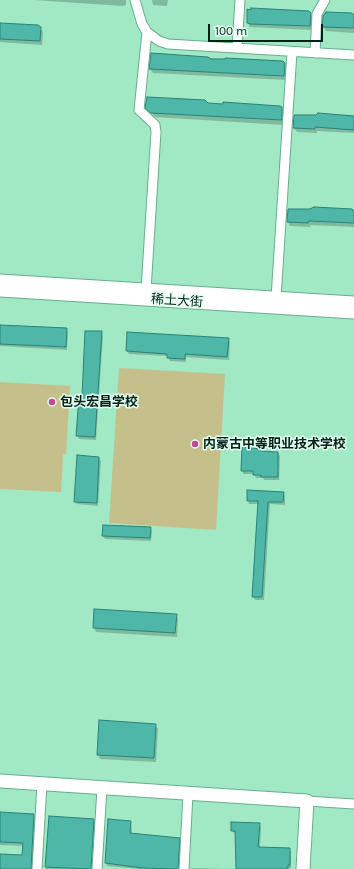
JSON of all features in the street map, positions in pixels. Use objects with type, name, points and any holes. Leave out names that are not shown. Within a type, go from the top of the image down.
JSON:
[{"type":"main road","name":"稀土大街","points":[[0,281],[354,303]]},
{"type":"main road","name":"稀土大街","points":[[0,290],[354,312]]},
{"type":"main road","points":[[0,781],[307,801],[303,869]]},
{"type":"street","points":[[135,0],[146,32],[159,41],[168,44],[354,55]]},
{"type":"street","points":[[237,48],[240,0]]},
{"type":"street","points":[[315,53],[317,14],[325,0]]},
{"type":"street","points":[[146,32],[139,110],[155,125],[156,132],[146,290]]},
{"type":"street","points":[[276,298],[292,52]]},
{"type":"street","points":[[37,869],[42,784]]},
{"type":"street","points":[[97,869],[102,788]]},
{"type":"street","points":[[184,869],[188,794]]},
{"type":"street","points":[[307,801],[354,804]]},
{"type":"shaded area","points":[[119,368],[225,374],[216,530],[109,523]]},
{"type":"shaded area","points":[[0,382],[70,386],[66,454],[63,454],[61,492],[0,489]]},
{"type":"building","points":[[251,8],[309,11],[311,13],[310,26],[250,24],[247,23],[247,9],[251,10]]},
{"type":"building","points":[[326,12],[352,13],[354,15],[354,28],[322,27],[323,16]]},
{"type":"building","points":[[0,23],[38,25],[41,27],[40,41],[0,39]]},
{"type":"building","points":[[151,53],[208,57],[211,59],[225,58],[283,61],[285,63],[284,76],[149,69]]},
{"type":"building","points":[[147,97],[205,100],[208,103],[223,104],[223,102],[280,106],[282,107],[282,120],[151,113],[145,108]]},
{"type":"building","points":[[318,113],[354,116],[354,130],[315,127],[315,129],[293,128],[294,115],[316,115]]},
{"type":"building","points":[[314,207],[352,209],[354,211],[354,223],[309,221],[308,223],[287,222],[288,209],[310,209]]},
{"type":"building","points":[[0,325],[67,328],[66,347],[0,344]]},
{"type":"building","points":[[85,331],[102,331],[95,437],[76,436],[79,396],[82,396]]},
{"type":"building","points":[[127,332],[229,338],[227,357],[185,354],[185,359],[167,358],[167,354],[126,351]]},
{"type":"building","points":[[242,447],[261,449],[261,451],[278,452],[278,477],[261,477],[261,475],[253,475],[253,471],[241,471]]},
{"type":"building","points":[[77,455],[99,457],[97,503],[74,502]]},
{"type":"building","points":[[247,490],[284,492],[283,502],[268,502],[262,597],[252,597],[258,501],[247,501]]},
{"type":"building","points":[[103,525],[151,527],[150,538],[102,536]]},
{"type":"building","points":[[94,609],[177,614],[175,633],[93,628]]},
{"type":"building","points":[[99,720],[156,724],[154,758],[97,755]]},
{"type":"building","points":[[0,812],[34,814],[31,869],[0,869],[0,854],[22,855],[23,843],[0,842]]},
{"type":"building","points":[[49,816],[94,819],[91,869],[45,867]]},
{"type":"building","points":[[108,819],[131,821],[130,833],[180,838],[178,869],[143,868],[105,863]]},
{"type":"building","points":[[231,822],[260,823],[258,847],[290,848],[290,865],[288,865],[288,869],[236,869],[235,831],[231,831]]},
{"type":"place","name":"包头宏昌学校","points":[[52,402]]},
{"type":"place","name":"内蒙古中等职业技术学校","points":[[195,444]]}]
